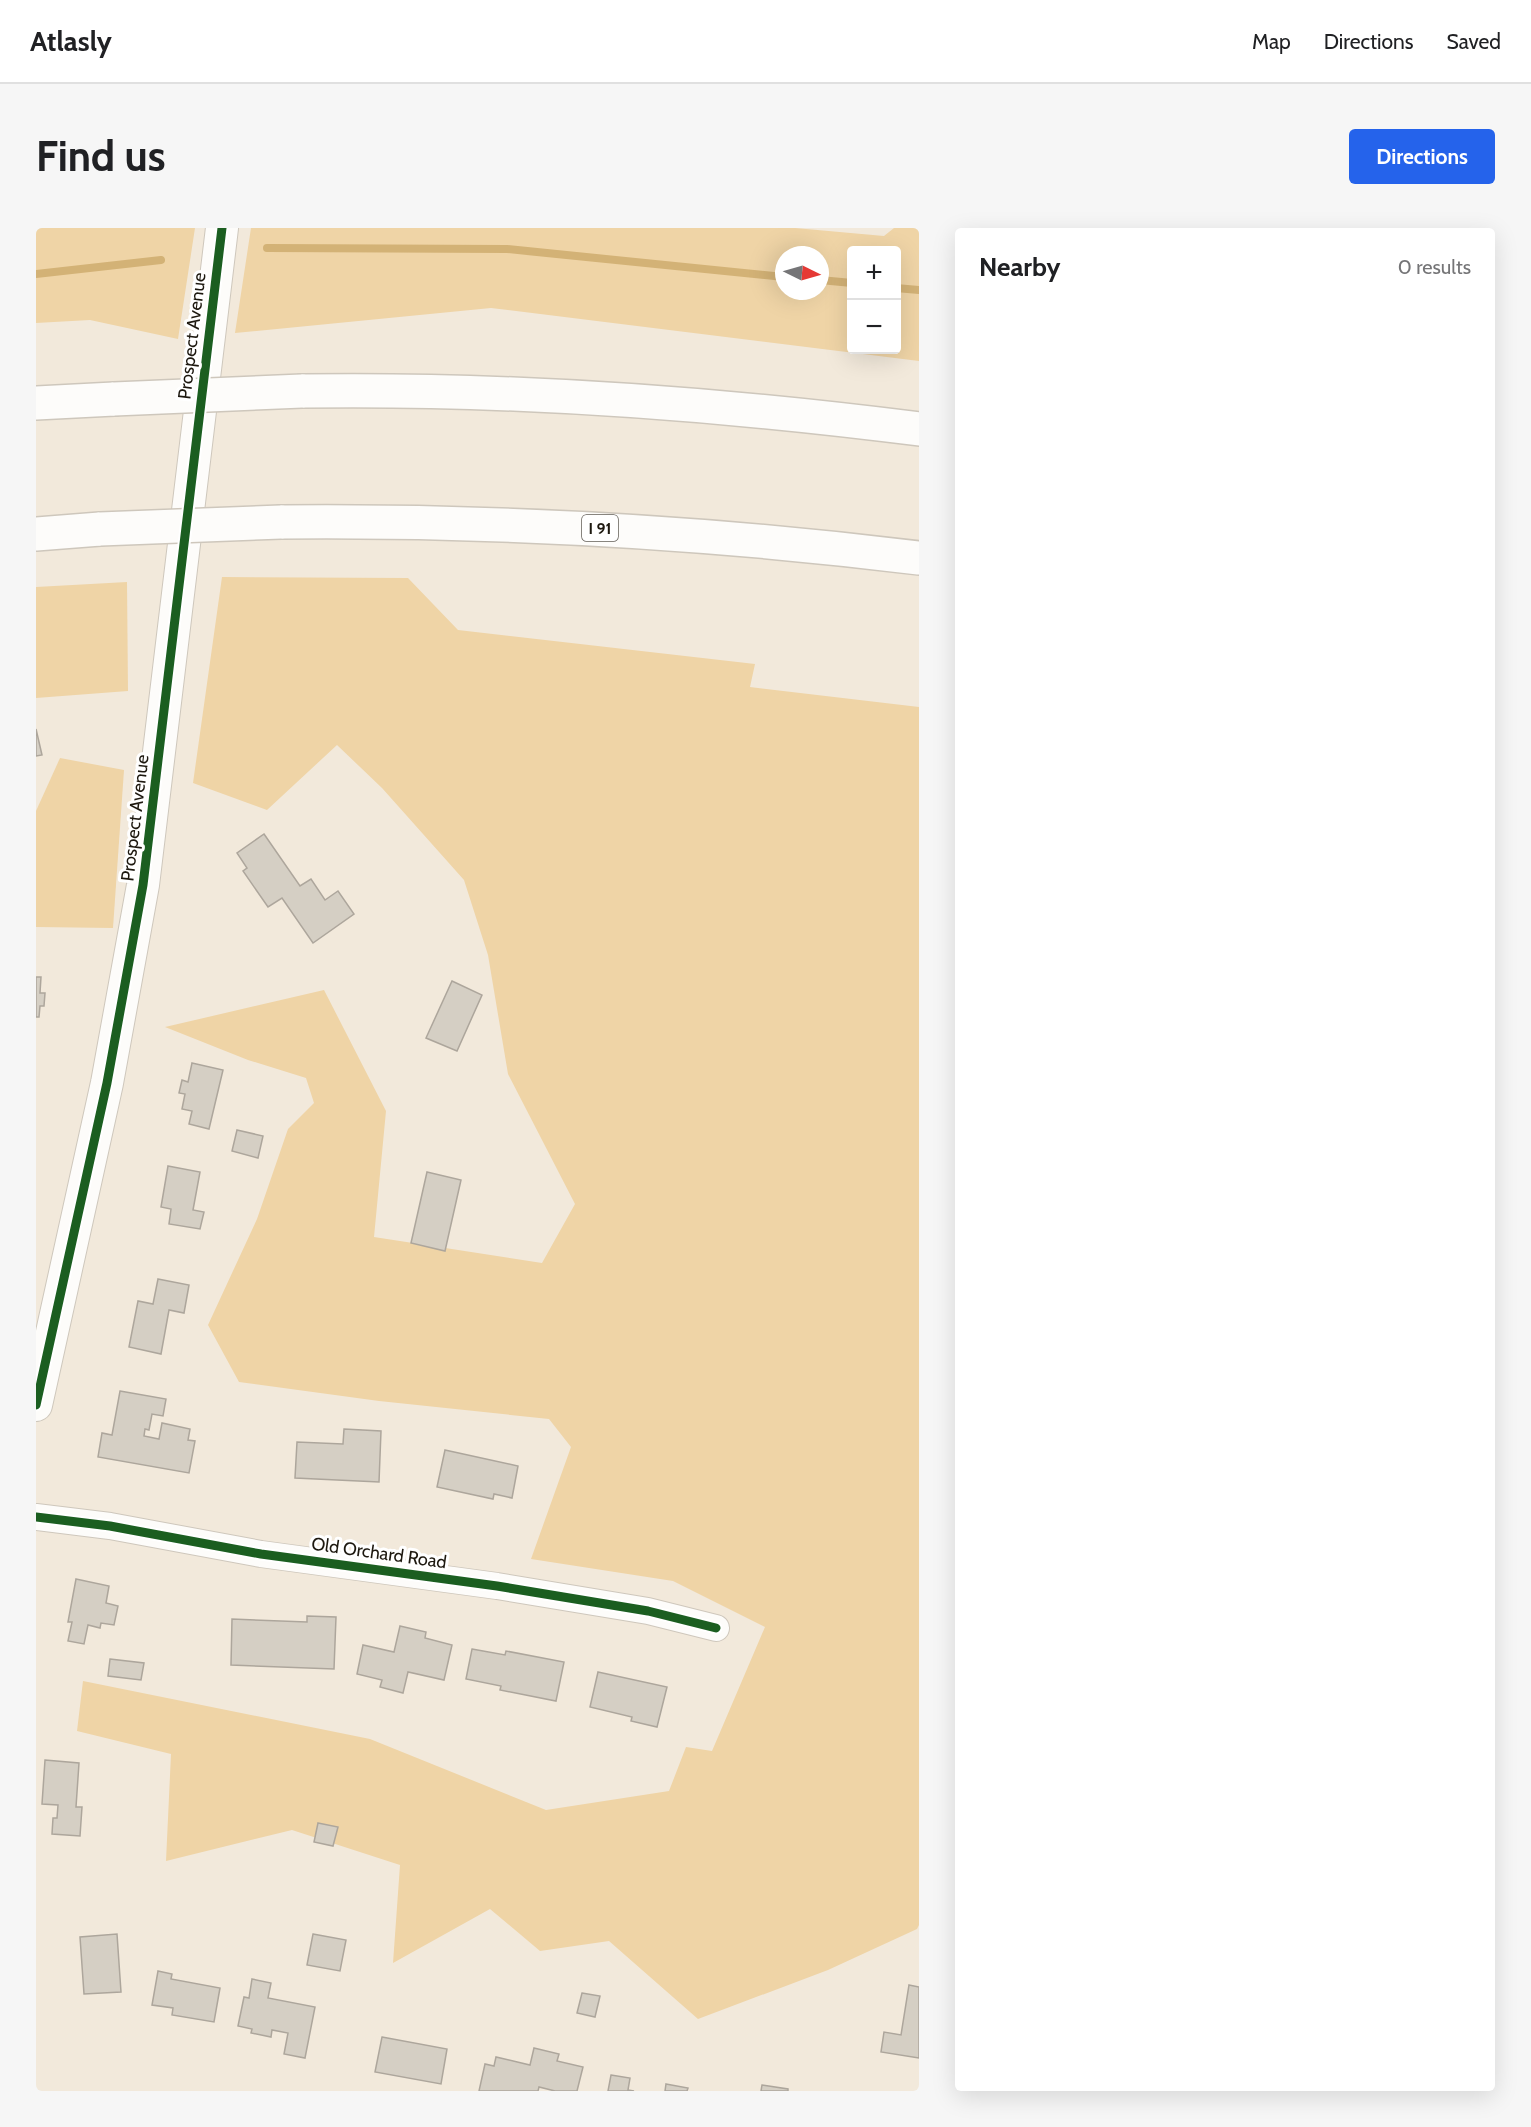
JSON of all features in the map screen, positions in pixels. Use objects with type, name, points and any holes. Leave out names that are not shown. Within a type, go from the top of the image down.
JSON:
[{"type":"highway","points":[[36,403],[302,391],[466,392],[594,398],[753,411],[919,429]]},
{"type":"highway","name":"I 91","points":[[36,534],[100,529],[281,522],[400,520],[606,529],[809,546],[919,558]]},
{"type":"street","name":"Prospect Avenue","points":[[36,1405],[107,1083],[143,885],[222,228]]},
{"type":"street","name":"Old Orchard Road","points":[[36,1517],[120,1528],[261,1554],[508,1587],[648,1611],[716,1628]]},
{"type":"shaded area","points":[[36,228],[195,228],[178,339],[90,320],[36,323]]},
{"type":"shaded area","points":[[251,228],[795,228],[884,236],[894,228],[919,228],[919,361],[862,354],[901,354],[901,246],[847,246],[847,352],[491,308],[235,333]]},
{"type":"shaded area","points":[[222,577],[408,578],[458,630],[755,664],[750,687],[919,707],[919,1925],[917,1929],[828,1970],[698,2019],[609,1941],[540,1951],[490,1909],[393,1963],[400,1865],[292,1830],[166,1861],[171,1754],[77,1731],[83,1681],[370,1739],[546,1810],[669,1791],[686,1747],[712,1751],[765,1627],[673,1581],[531,1559],[571,1447],[549,1419],[379,1401],[239,1382],[208,1325],[257,1219],[288,1129],[314,1103],[306,1078],[248,1060],[165,1027],[324,990],[386,1111],[374,1237],[542,1263],[575,1204],[508,1074],[488,955],[464,880],[382,788],[337,745],[267,810],[193,783]]},
{"type":"shaded area","points":[[127,582],[128,691],[36,698],[36,587]]},
{"type":"shaded area","points":[[60,758],[124,770],[113,928],[36,927],[36,811]]},
{"type":"building","points":[[36,729],[42,755],[36,756]]},
{"type":"building","points":[[264,834],[300,886],[311,879],[325,900],[338,891],[354,914],[313,943],[282,898],[268,907],[243,871],[247,868],[237,853]]},
{"type":"building","points":[[36,977],[41,977],[40,993],[45,993],[44,1006],[40,1006],[39,1017],[36,1017]]},
{"type":"building","points":[[452,981],[482,995],[457,1051],[426,1038]]},
{"type":"building","points":[[192,1063],[223,1070],[209,1129],[189,1124],[192,1111],[182,1109],[185,1094],[179,1093],[182,1080],[188,1082]]},
{"type":"building","points":[[237,1130],[263,1136],[258,1158],[232,1151]]},
{"type":"building","points":[[168,1166],[200,1172],[193,1210],[204,1212],[200,1229],[169,1224],[171,1209],[161,1207]]},
{"type":"building","points":[[427,1172],[461,1180],[445,1251],[411,1243]]},
{"type":"building","points":[[158,1279],[189,1285],[184,1313],[169,1310],[161,1354],[129,1347],[138,1301],[153,1304]]},
{"type":"building","points":[[120,1391],[166,1399],[163,1416],[152,1414],[149,1430],[145,1429],[144,1436],[159,1439],[162,1423],[190,1429],[188,1440],[195,1441],[189,1473],[98,1457],[102,1433],[112,1435]]},
{"type":"building","points":[[344,1429],[381,1431],[379,1482],[295,1478],[297,1442],[343,1444]]},
{"type":"building","points":[[445,1450],[518,1466],[512,1498],[494,1494],[493,1499],[437,1487]]},
{"type":"building","points":[[76,1579],[109,1586],[106,1603],[118,1606],[114,1625],[101,1623],[100,1628],[88,1625],[84,1644],[68,1641],[72,1622],[68,1622]]},
{"type":"building","points":[[307,1616],[336,1617],[334,1669],[231,1665],[232,1619],[307,1622]]},
{"type":"building","points":[[400,1626],[426,1632],[425,1638],[452,1645],[444,1680],[408,1672],[403,1693],[380,1687],[382,1680],[357,1674],[363,1645],[394,1652]]},
{"type":"building","points":[[472,1649],[505,1655],[506,1651],[564,1662],[556,1701],[500,1690],[501,1686],[466,1679]]},
{"type":"building","points":[[110,1659],[144,1663],[141,1680],[108,1676]]},
{"type":"building","points":[[598,1672],[667,1687],[657,1727],[631,1721],[632,1717],[590,1707]]},
{"type":"building","points":[[45,1760],[79,1763],[76,1807],[82,1807],[80,1836],[52,1834],[53,1818],[57,1818],[58,1805],[42,1804]]},
{"type":"building","points":[[318,1823],[338,1827],[333,1846],[314,1842]]},
{"type":"building","points":[[117,1934],[121,1992],[84,1994],[80,1937]]},
{"type":"building","points":[[313,1934],[346,1940],[340,1971],[307,1965]]},
{"type":"building","points":[[158,1971],[172,1974],[171,1979],[220,1988],[214,2022],[172,2015],[173,2008],[152,2005]]},
{"type":"building","points":[[252,1979],[271,1983],[268,1998],[315,2007],[305,2058],[284,2054],[288,2033],[272,2030],[271,2037],[251,2033],[252,2029],[238,2026],[244,1997],[249,1998]]},
{"type":"building","points":[[909,1985],[919,1987],[919,2058],[881,2052],[884,2032],[901,2035]]},
{"type":"building","points":[[582,1993],[600,1996],[595,2017],[577,2013]]},
{"type":"building","points":[[382,2037],[447,2049],[441,2084],[375,2072]]},
{"type":"building","points":[[534,2048],[559,2054],[557,2061],[583,2067],[577,2091],[555,2091],[539,2087],[538,2091],[479,2091],[485,2064],[494,2066],[496,2057],[530,2065]]},
{"type":"building","points":[[611,2075],[630,2078],[628,2090],[634,2091],[608,2091]]},
{"type":"building","points":[[666,2084],[688,2088],[687,2091],[665,2091]]},
{"type":"building","points":[[762,2085],[788,2089],[788,2091],[761,2091]]},
{"type":"waterway","points":[[267,248],[507,249],[775,276]]},
{"type":"waterway","points":[[36,274],[161,260]]},
{"type":"waterway","points":[[829,281],[847,283]]},
{"type":"waterway","points":[[901,288],[919,290]]},
{"type":"cycle path","points":[[36,1405],[107,1083],[143,885],[222,228]]},
{"type":"cycle path","points":[[36,1517],[110,1526],[261,1554],[497,1586],[648,1611],[716,1628]]}]
